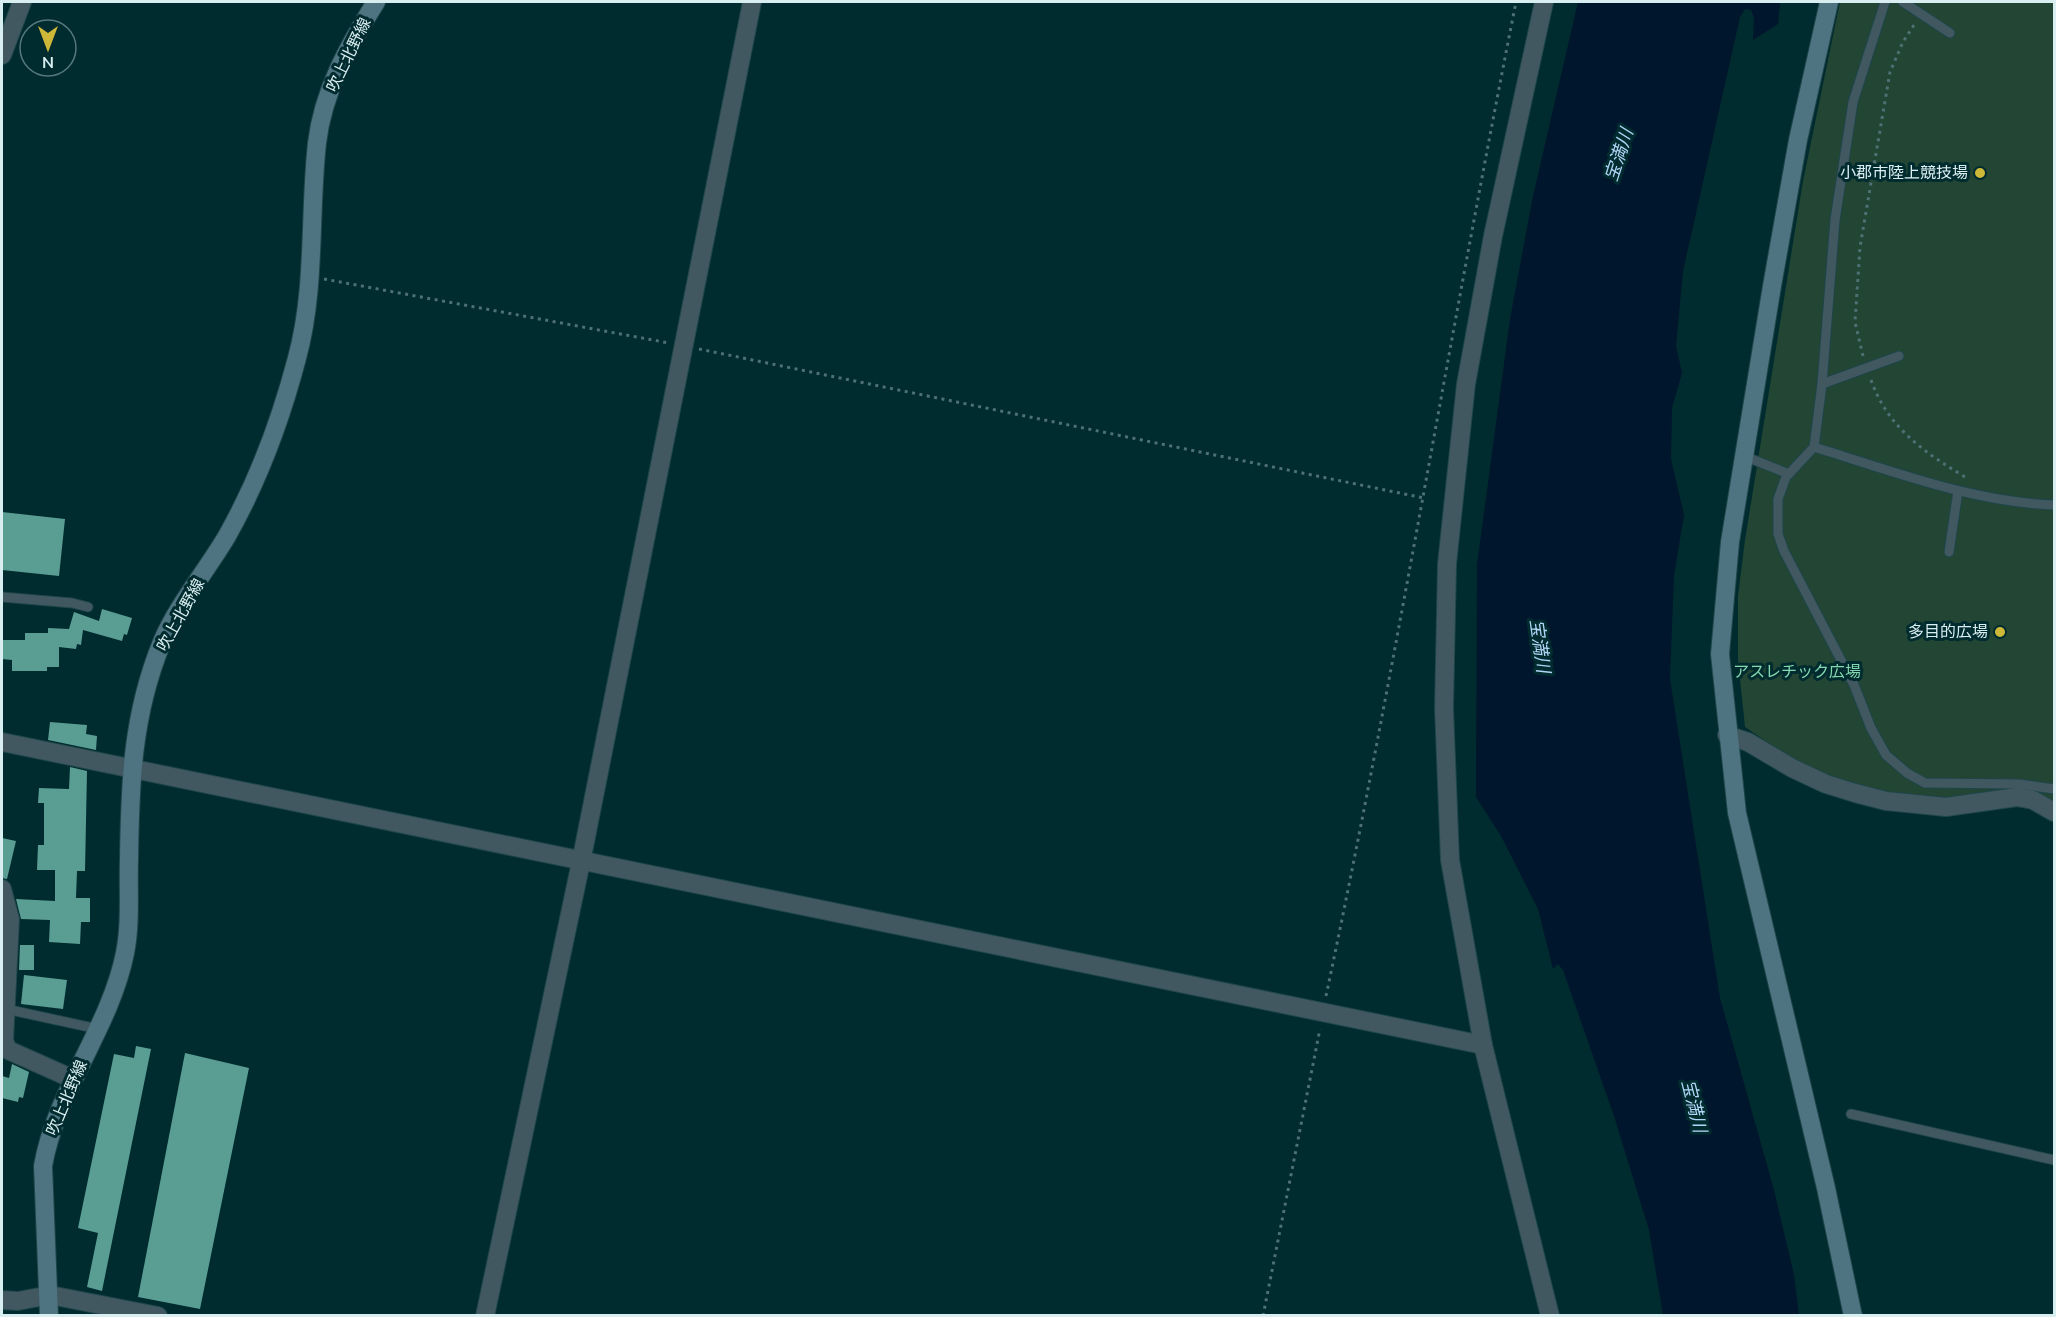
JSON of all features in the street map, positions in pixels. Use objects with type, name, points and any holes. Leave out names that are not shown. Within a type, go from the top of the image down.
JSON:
[{"type":"main road","name":"吹上北野線","points":[[49,1316],[50,1295],[43,1166],[47,1147],[73,1079],[98,1029],[118,978],[125,951],[130,769],[142,702],[163,639],[228,534],[272,440],[298,356],[311,276],[317,141],[331,85],[352,41],[376,2]]},
{"type":"main road","points":[[1829,2],[1798,140],[1744,456],[1724,593],[1720,654],[1737,813],[1826,1188],[1853,1316]]},
{"type":"street","points":[[2,55],[22,2]]},
{"type":"street","points":[[485,1316],[581,861],[752,2]]},
{"type":"street","points":[[1544,2],[1493,236],[1466,384],[1447,564],[1444,708],[1450,860],[1483,1045],[1550,1316]]},
{"type":"street","points":[[1727,735],[1748,741],[1792,768],[1826,784],[1886,801],[1946,807],[2017,797],[2033,800],[2055,812]]},
{"type":"street","points":[[2,742],[1323,1010],[1483,1045]]},
{"type":"street","points":[[2,890],[7,901],[10,919],[4,1041],[8,1050],[73,1079]]},
{"type":"street","points":[[2,1300],[18,1301],[50,1295],[159,1316]]},
{"type":"lane","points":[[1885,2],[1851,114],[1835,220],[1822,384],[1814,447],[1789,474],[1778,499],[1778,534],[1784,551],[1854,685],[1871,728],[1886,755],[1907,773],[1925,783],[2019,784],[2055,789]]},
{"type":"lane","points":[[1903,2],[1923,13],[1950,33]]},
{"type":"lane","points":[[1822,384],[1899,356]]},
{"type":"lane","points":[[1814,447],[1961,492],[2034,504],[2055,505]]},
{"type":"lane","points":[[1744,456],[1789,474]]},
{"type":"lane","points":[[1949,552],[1961,492]]},
{"type":"lane","points":[[2,597],[72,603],[88,607]]},
{"type":"lane","points":[[6,1009],[98,1029]]},
{"type":"lane","points":[[1851,1114],[2055,1160]]},
{"type":"path","points":[[1263,1316],[1424,498],[1469,237],[1516,2]]},
{"type":"path","points":[[1923,13],[1903,42],[1890,72],[1883,102],[1856,281],[1855,322],[1873,385],[1898,426],[1931,458],[1965,477],[1961,492]]},
{"type":"path","points":[[311,276],[684,346],[1424,498]]},
{"type":"green space","name":"アスレチック広場","points":[[1840,2],[2054,2],[2054,808],[1923,801],[1831,781],[1793,760],[1745,727],[1738,660],[1738,596],[1745,540],[1803,181]]},
{"type":"water","name":"宝満川","points":[[1578,2],[1780,3],[1778,24],[1753,40],[1754,18],[1751,10],[1745,9],[1740,17],[1683,271],[1676,346],[1682,373],[1672,408],[1671,459],[1684,515],[1674,575],[1670,679],[1720,998],[1774,1190],[1794,1275],[1799,1315],[1663,1315],[1649,1230],[1614,1116],[1563,970],[1558,964],[1553,969],[1538,909],[1501,836],[1476,797],[1477,565],[1510,319],[1533,196]]},
{"type":"building","points":[[2,512],[65,519],[59,576],[2,570]]},
{"type":"building","points":[[102,609],[132,618],[127,635],[124,634],[122,641],[83,630],[81,645],[77,644],[76,649],[59,647],[59,667],[47,667],[47,671],[12,671],[12,660],[2,659],[2,640],[25,640],[25,633],[48,633],[48,628],[69,629],[74,612],[99,621]]},
{"type":"building","points":[[50,722],[87,725],[86,734],[97,736],[96,750],[48,740]]},
{"type":"building","points":[[70,767],[87,771],[85,871],[77,871],[76,898],[90,898],[90,922],[81,922],[80,944],[49,942],[50,920],[21,919],[16,899],[55,901],[55,870],[37,870],[38,845],[44,845],[44,803],[38,803],[39,788],[69,789]]},
{"type":"building","points":[[2,838],[16,841],[7,879],[2,878]]},
{"type":"building","points":[[20,945],[34,945],[34,970],[19,970]]},
{"type":"building","points":[[24,975],[67,980],[63,1009],[21,1004]]},
{"type":"building","points":[[136,1046],[151,1049],[102,1291],[87,1287],[98,1233],[78,1228],[114,1054],[134,1058]]},
{"type":"building","points":[[185,1053],[249,1068],[200,1309],[138,1297]]},
{"type":"building","points":[[12,1064],[29,1072],[23,1098],[19,1097],[18,1102],[2,1098],[2,1076],[9,1078]]},
{"type":"place","name":"小郡市陸上競技場","points":[[1980,173]]},
{"type":"place","name":"多目的広場","points":[[2000,632]]}]
